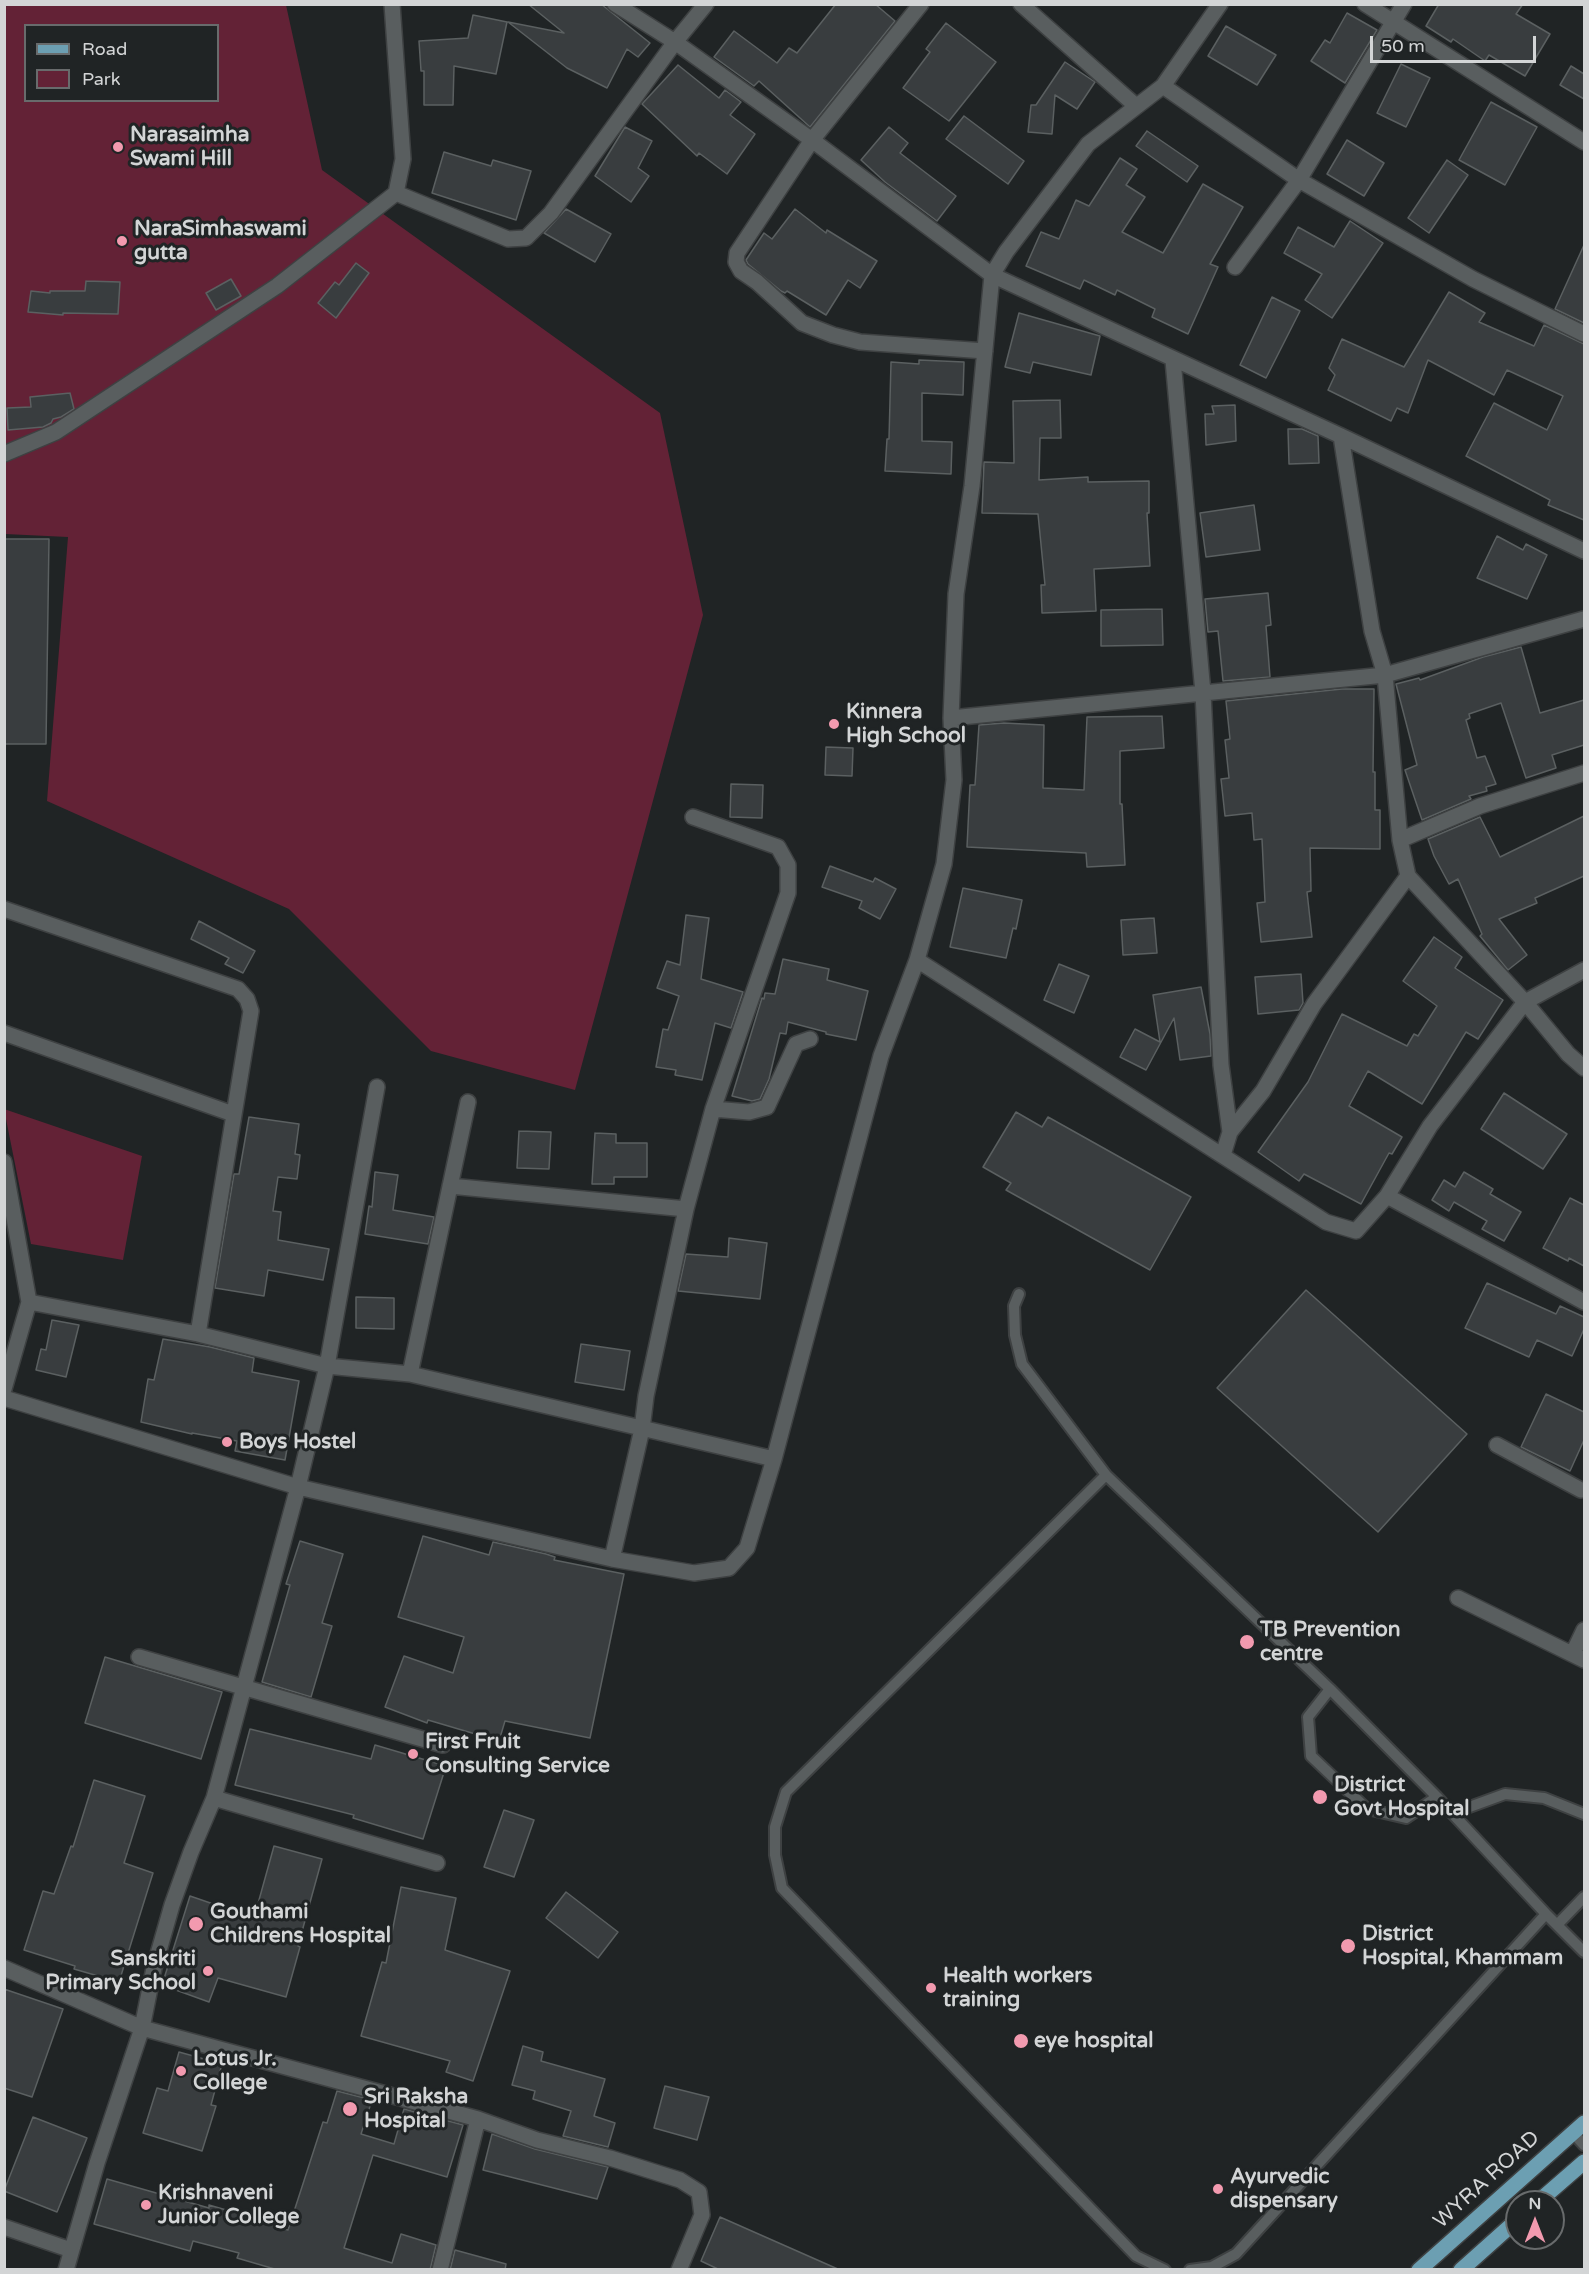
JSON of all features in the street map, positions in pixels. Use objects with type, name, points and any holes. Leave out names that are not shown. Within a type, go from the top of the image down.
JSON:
[{"type":"main road","name":"WYRA ROAD","points":[[1419,2270],[1579,2128]]},
{"type":"main road","points":[[1552,2190],[1584,2162]]},
{"type":"main road","points":[[1461,2270],[1505,2231]]},
{"type":"street","points":[[4,454],[56,432],[277,286],[396,193],[403,159],[392,4]]},
{"type":"street","points":[[615,4],[675,42],[812,140],[992,275],[1584,551]]},
{"type":"street","points":[[396,193],[508,239],[526,238],[551,213],[675,42],[706,4]]},
{"type":"street","points":[[921,4],[812,140],[737,253],[736,262],[741,271],[757,282],[802,323],[833,335],[860,342],[985,351]]},
{"type":"street","points":[[1021,4],[1136,106]]},
{"type":"street","points":[[4,1398],[298,1487],[612,1559],[694,1573],[729,1568],[747,1548],[774,1459],[881,1056],[917,960],[944,864],[954,780],[951,718],[956,594],[972,486],[992,275],[1006,252],[1088,144],[1163,86],[1220,4]]},
{"type":"street","points":[[1365,4],[1391,23],[1584,142]]},
{"type":"street","points":[[1235,267],[1299,180],[1404,4]]},
{"type":"street","points":[[1163,86],[1299,180],[1473,279],[1584,334]]},
{"type":"street","points":[[1173,360],[1203,693],[1221,1065],[1230,1132]]},
{"type":"street","points":[[1341,436],[1372,631],[1385,675],[1400,840],[1408,876],[1525,1002],[1568,1054],[1584,1068]]},
{"type":"street","points":[[951,718],[1385,675],[1584,619]]},
{"type":"street","points":[[1400,840],[1480,806],[1584,773]]},
{"type":"street","points":[[612,1559],[642,1429],[646,1396],[686,1209],[713,1109],[788,893],[788,865],[778,847],[693,817]]},
{"type":"street","points":[[1223,1155],[1230,1132],[1263,1091],[1314,1004],[1408,876]]},
{"type":"street","points":[[4,909],[238,989],[247,999],[251,1011],[198,1334]]},
{"type":"street","points":[[917,960],[1326,1222],[1356,1231],[1387,1196],[1430,1126],[1525,1002],[1584,970]]},
{"type":"street","points":[[4,1033],[233,1114]]},
{"type":"street","points":[[713,1109],[749,1112],[767,1107],[796,1044],[810,1038]]},
{"type":"street","points":[[66,2270],[142,2028],[154,1968],[172,1905],[214,1798],[298,1487],[327,1366],[377,1087]]},
{"type":"street","points":[[410,1374],[468,1102]]},
{"type":"street","points":[[4,1162],[29,1302],[4,1389]]},
{"type":"street","points":[[450,1186],[686,1209]]},
{"type":"street","points":[[1387,1196],[1584,1302]]},
{"type":"street","points":[[29,1302],[198,1334],[327,1366],[410,1374],[774,1459]]},
{"type":"street","points":[[1497,1445],[1583,1488]]},
{"type":"street","points":[[1458,1598],[1579,1657],[1584,1630]]},
{"type":"street","points":[[139,1657],[443,1745]]},
{"type":"street","points":[[214,1798],[437,1863]]},
{"type":"street","points":[[4,1968],[142,2028],[478,2119],[537,2140],[610,2158],[681,2180],[699,2192],[702,2215],[679,2270]]},
{"type":"street","points":[[440,2270],[478,2119]]},
{"type":"street","points":[[4,2227],[71,2250]]},
{"type":"lane","points":[[1019,1294],[1014,1306],[1015,1335],[1022,1364],[1106,1475],[1330,1689],[1453,1813],[1584,1952]]},
{"type":"lane","points":[[1106,1475],[786,1792],[775,1827],[775,1854],[782,1888],[1136,2256],[1165,2270]]},
{"type":"lane","points":[[1330,1689],[1308,1717],[1311,1756],[1367,1809],[1406,1818],[1437,1797]]},
{"type":"lane","points":[[1453,1813],[1505,1794],[1544,1798],[1584,1814]]},
{"type":"lane","points":[[1557,1925],[1584,1897]]},
{"type":"lane","points":[[1190,2270],[1212,2267],[1236,2254],[1546,1914]]},
{"type":"lane","points":[[1579,2128],[1584,2145]]},
{"type":"green space","points":[[5,5],[286,5],[322,170],[660,413],[703,615],[575,1090],[431,1051],[289,909],[47,801],[68,537],[5,534]]},
{"type":"green space","points":[[4,1109],[142,1156],[123,1260],[31,1244]]},
{"type":"building","points":[[528,4],[601,4],[650,43],[638,57],[627,49],[607,88],[567,68],[508,22],[564,33]]},
{"type":"building","points":[[836,4],[875,4],[895,21],[810,127],[759,81],[754,86],[714,57],[734,31],[777,63],[789,48],[797,53]]},
{"type":"building","points":[[1439,4],[1523,4],[1516,14],[1550,34],[1525,76],[1489,55],[1485,61],[1453,39],[1451,42],[1426,26]]},
{"type":"building","points":[[1347,13],[1377,30],[1345,83],[1311,61],[1325,40],[1330,43]]},
{"type":"building","points":[[473,15],[507,22],[496,74],[454,66],[453,105],[424,105],[424,71],[421,71],[419,41],[468,38]]},
{"type":"building","points":[[946,23],[996,62],[949,121],[903,88],[930,52],[926,49]]},
{"type":"building","points":[[1226,26],[1276,55],[1257,85],[1208,56]]},
{"type":"building","points":[[1065,62],[1095,82],[1077,109],[1055,95],[1052,134],[1028,132],[1031,105],[1036,105]]},
{"type":"building","points":[[1401,64],[1430,78],[1406,127],[1377,113]]},
{"type":"building","points":[[678,65],[719,98],[725,90],[741,102],[730,115],[755,134],[727,174],[699,153],[697,156],[642,104]]},
{"type":"building","points":[[1571,66],[1584,74],[1584,99],[1560,85]]},
{"type":"building","points":[[1491,102],[1537,127],[1505,185],[1459,160]]},
{"type":"building","points":[[964,116],[1024,161],[1008,184],[946,139]]},
{"type":"building","points":[[625,127],[652,141],[638,168],[649,176],[631,202],[595,176]]},
{"type":"building","points":[[889,127],[908,143],[900,153],[956,196],[937,221],[885,182],[861,160]]},
{"type":"building","points":[[1147,131],[1198,166],[1187,182],[1136,146]]},
{"type":"building","points":[[1347,140],[1384,163],[1364,196],[1327,174]]},
{"type":"building","points":[[444,152],[491,166],[493,160],[531,171],[516,220],[432,193]]},
{"type":"building","points":[[1120,158],[1137,169],[1126,185],[1145,197],[1122,232],[1163,253],[1203,184],[1243,207],[1210,264],[1218,267],[1188,334],[1152,317],[1155,309],[1117,290],[1115,295],[1084,280],[1080,289],[1026,266],[1041,232],[1059,239],[1076,200],[1089,206]]},
{"type":"building","points":[[1447,160],[1468,175],[1429,233],[1408,218]]},
{"type":"building","points":[[566,209],[611,234],[595,262],[544,233]]},
{"type":"building","points":[[795,209],[826,233],[827,230],[877,261],[860,288],[848,280],[826,315],[787,291],[785,293],[781,291],[746,260],[764,233],[772,239]]},
{"type":"building","points":[[1350,221],[1383,243],[1332,318],[1305,300],[1322,274],[1284,253],[1298,227],[1334,247]]},
{"type":"building","points":[[1584,245],[1584,323],[1555,309]]},
{"type":"building","points":[[356,263],[369,273],[336,318],[318,303],[335,282],[339,285]]},
{"type":"building","points":[[231,279],[241,296],[216,310],[206,293]]},
{"type":"building","points":[[86,281],[120,282],[118,314],[63,313],[63,315],[28,312],[31,291],[50,293],[50,291],[85,291]]},
{"type":"building","points":[[1449,292],[1485,313],[1479,322],[1534,346],[1544,325],[1584,344],[1584,520],[1548,505],[1550,500],[1466,456],[1494,403],[1547,430],[1563,396],[1507,370],[1494,395],[1428,360],[1408,413],[1397,408],[1391,421],[1328,390],[1335,375],[1329,368],[1342,339],[1404,367]]},
{"type":"building","points":[[1272,297],[1300,311],[1266,378],[1240,365]]},
{"type":"building","points":[[1019,313],[1100,336],[1091,375],[1033,362],[1030,373],[1005,367]]},
{"type":"building","points":[[919,360],[964,362],[963,395],[922,393],[922,441],[952,442],[951,474],[885,471],[887,439],[889,439],[891,362],[919,364]]},
{"type":"building","points":[[70,393],[74,409],[53,419],[51,423],[43,427],[8,430],[7,408],[31,407],[30,397]]},
{"type":"building","points":[[1060,400],[1061,438],[1040,438],[1039,480],[1088,477],[1088,482],[1149,481],[1149,513],[1147,513],[1150,566],[1094,569],[1096,611],[1042,613],[1041,585],[1045,585],[1038,514],[982,513],[984,462],[1014,463],[1013,401]]},
{"type":"building","points":[[1235,405],[1236,441],[1206,445],[1205,414],[1214,414],[1212,406]]},
{"type":"building","points":[[1288,429],[1302,429],[1318,436],[1319,463],[1289,464]]},
{"type":"building","points":[[1254,505],[1260,550],[1206,557],[1200,513]]},
{"type":"building","points":[[1497,536],[1523,550],[1526,544],[1547,555],[1527,599],[1477,578]]},
{"type":"building","points":[[4,539],[49,539],[46,744],[4,744]]},
{"type":"building","points":[[1268,593],[1271,625],[1266,626],[1270,677],[1223,681],[1218,631],[1208,632],[1205,599]]},
{"type":"building","points":[[1162,609],[1163,645],[1101,646],[1101,610]]},
{"type":"building","points":[[1521,647],[1540,713],[1584,700],[1584,745],[1552,755],[1556,768],[1526,778],[1501,703],[1469,714],[1470,718],[1466,720],[1477,758],[1485,756],[1496,784],[1486,787],[1487,791],[1469,796],[1471,799],[1422,820],[1405,770],[1417,765],[1396,684],[1419,678],[1420,680],[1483,657]]},
{"type":"building","points":[[1342,689],[1374,689],[1373,772],[1375,772],[1375,810],[1380,810],[1380,849],[1310,848],[1311,891],[1307,892],[1312,937],[1261,942],[1257,903],[1265,902],[1262,839],[1254,840],[1252,813],[1225,816],[1221,779],[1229,778],[1225,740],[1230,739],[1226,701]]},
{"type":"building","points":[[1162,716],[1164,748],[1120,751],[1120,804],[1122,804],[1125,865],[1087,867],[1086,853],[967,847],[970,785],[975,785],[979,725],[1004,723],[1044,725],[1043,788],[1084,790],[1087,717]]},
{"type":"building","points":[[826,747],[853,748],[852,776],[825,775]]},
{"type":"building","points":[[731,784],[763,785],[762,818],[730,817]]},
{"type":"building","points":[[1584,816],[1584,876],[1535,898],[1537,903],[1499,919],[1527,955],[1508,970],[1480,936],[1482,934],[1458,879],[1449,884],[1428,839],[1480,817],[1500,857]]},
{"type":"building","points":[[830,866],[873,882],[875,878],[896,889],[880,919],[859,908],[862,901],[822,887]]},
{"type":"building","points":[[963,888],[1022,900],[1016,929],[1013,928],[1006,958],[950,947]]},
{"type":"building","points":[[686,915],[709,918],[701,979],[743,992],[731,1028],[715,1023],[702,1080],[675,1075],[676,1070],[656,1067],[663,1029],[668,1030],[679,996],[657,988],[667,961],[680,965]]},
{"type":"building","points":[[1154,918],[1157,953],[1123,955],[1121,920]]},
{"type":"building","points":[[199,921],[255,951],[243,973],[225,964],[229,958],[191,939]]},
{"type":"building","points":[[1434,937],[1462,957],[1455,968],[1503,1000],[1478,1039],[1466,1032],[1422,1104],[1368,1071],[1349,1106],[1402,1137],[1392,1154],[1389,1153],[1361,1204],[1304,1174],[1299,1181],[1258,1152],[1308,1082],[1342,1014],[1407,1046],[1414,1034],[1418,1036],[1437,1006],[1403,981]]},
{"type":"building","points":[[783,959],[829,969],[827,980],[868,991],[856,1040],[826,1034],[826,1032],[788,1022],[786,1034],[780,1033],[769,1079],[760,1099],[752,1101],[732,1096],[762,998],[764,999],[765,993],[775,994]]},
{"type":"building","points":[[1059,964],[1089,976],[1074,1013],[1044,1000]]},
{"type":"building","points":[[1301,974],[1303,1003],[1299,1010],[1258,1014],[1255,977]]},
{"type":"building","points":[[1201,987],[1210,1034],[1211,1056],[1180,1060],[1174,1018],[1146,1070],[1120,1057],[1135,1029],[1160,1042],[1153,995]]},
{"type":"building","points":[[1504,1093],[1567,1134],[1543,1169],[1481,1129]]},
{"type":"building","points":[[1016,1112],[1042,1127],[1048,1117],[1191,1197],[1150,1270],[1006,1190],[1011,1183],[983,1167]]},
{"type":"building","points":[[249,1117],[299,1124],[295,1154],[300,1155],[297,1179],[278,1177],[273,1211],[281,1212],[278,1240],[329,1249],[323,1280],[268,1270],[264,1296],[215,1288],[234,1174],[239,1174]]},
{"type":"building","points":[[519,1131],[551,1132],[549,1169],[517,1168]]},
{"type":"building","points":[[595,1133],[616,1134],[616,1143],[647,1143],[647,1177],[614,1177],[614,1184],[592,1184]]},
{"type":"building","points":[[375,1172],[398,1175],[393,1210],[434,1217],[428,1244],[365,1234],[369,1206],[372,1207]]},
{"type":"building","points":[[1464,1172],[1493,1189],[1490,1194],[1521,1212],[1504,1241],[1482,1229],[1487,1221],[1454,1202],[1449,1211],[1432,1200],[1444,1180],[1455,1187]]},
{"type":"building","points":[[1570,1198],[1584,1205],[1584,1266],[1569,1258],[1568,1261],[1543,1248]]},
{"type":"building","points":[[729,1238],[767,1243],[760,1299],[678,1291],[686,1254],[728,1257]]},
{"type":"building","points":[[1487,1283],[1556,1314],[1560,1306],[1584,1317],[1584,1329],[1572,1356],[1537,1340],[1529,1357],[1465,1328]]},
{"type":"building","points":[[1306,1290],[1467,1434],[1378,1532],[1217,1388]]},
{"type":"building","points":[[356,1297],[394,1298],[394,1329],[356,1328]]},
{"type":"building","points":[[52,1320],[79,1325],[66,1377],[36,1370],[41,1349],[46,1350]]},
{"type":"building","points":[[163,1339],[254,1358],[252,1372],[299,1381],[285,1460],[235,1451],[237,1441],[192,1434],[141,1422],[148,1379],[154,1380]]},
{"type":"building","points":[[581,1344],[630,1351],[624,1390],[575,1382]]},
{"type":"building","points":[[1546,1394],[1584,1412],[1584,1440],[1570,1471],[1521,1447]]},
{"type":"building","points":[[423,1536],[489,1555],[493,1542],[546,1554],[555,1557],[554,1560],[624,1574],[590,1738],[505,1721],[499,1741],[428,1720],[427,1723],[385,1707],[404,1656],[453,1673],[464,1637],[398,1617]]},
{"type":"building","points":[[300,1541],[343,1554],[322,1623],[332,1626],[311,1697],[262,1682],[290,1585],[286,1584]]},
{"type":"building","points":[[105,1657],[222,1692],[201,1759],[85,1723]]},
{"type":"building","points":[[250,1729],[371,1759],[375,1745],[446,1766],[423,1839],[353,1818],[354,1815],[235,1785]]},
{"type":"building","points":[[94,1780],[145,1796],[124,1863],[153,1873],[119,1982],[74,1969],[75,1966],[24,1950],[43,1891],[54,1894],[71,1846],[73,1847]]},
{"type":"building","points":[[504,1810],[534,1820],[514,1877],[484,1867]]},
{"type":"building","points":[[274,1846],[322,1859],[286,1997],[218,1978],[209,2002],[162,1985],[190,1896],[254,1918]]},
{"type":"building","points":[[401,1887],[456,1898],[445,1950],[510,1971],[473,2081],[446,2072],[450,2061],[361,2036],[382,1962],[386,1963]]},
{"type":"building","points":[[566,1892],[618,1932],[598,1958],[546,1918]]},
{"type":"building","points":[[4,1989],[63,2009],[32,2097],[4,2088]]},
{"type":"building","points":[[523,2046],[543,2052],[541,2061],[605,2079],[594,2116],[615,2123],[608,2147],[563,2136],[571,2111],[533,2099],[535,2091],[512,2085]]},
{"type":"building","points":[[179,2052],[222,2064],[211,2105],[216,2106],[202,2151],[143,2133],[157,2088],[168,2091]]},
{"type":"building","points":[[665,2086],[709,2097],[697,2140],[654,2128]]},
{"type":"building","points":[[337,2091],[372,2100],[361,2134],[394,2144],[404,2109],[463,2125],[447,2177],[373,2155],[344,2248],[392,2263],[401,2234],[436,2245],[430,2270],[278,2270],[237,2258],[239,2253],[193,2241],[190,2251],[94,2224],[107,2179],[209,2208],[209,2205],[288,2230],[323,2122],[327,2123]]},
{"type":"building","points":[[33,2117],[87,2138],[57,2212],[4,2191]]},
{"type":"building","points":[[492,2134],[535,2149],[608,2167],[597,2199],[483,2170]]},
{"type":"building","points":[[720,2217],[840,2270],[720,2270],[701,2261]]},
{"type":"building","points":[[455,2250],[506,2264],[505,2270],[450,2270]]},
{"type":"place","name":"Narasaimha Swami Hill","points":[[118,147]]},
{"type":"place","name":"NaraSimhaswami gutta","points":[[122,241]]},
{"type":"place","name":"Kinnera High School","points":[[834,724]]},
{"type":"place","name":"Boys Hostel","points":[[227,1442]]},
{"type":"place","name":"TB Prevention centre","points":[[1247,1642]]},
{"type":"place","name":"First Fruit Consulting Service","points":[[413,1754]]},
{"type":"place","name":"District Govt Hospital","points":[[1320,1797]]},
{"type":"place","name":"Gouthami Childrens Hospital","points":[[196,1924]]},
{"type":"place","name":"District Hospital, Khammam","points":[[1348,1946]]},
{"type":"place","name":"Sanskriti Primary School","points":[[208,1971]]},
{"type":"place","name":"Health workers training","points":[[931,1988]]},
{"type":"place","name":"eye hospital","points":[[1021,2041]]},
{"type":"place","name":"Lotus Jr. College","points":[[181,2071]]},
{"type":"place","name":"Sri Raksha Hospital","points":[[350,2109]]},
{"type":"place","name":"Ayurvedic dispensary","points":[[1218,2189]]},
{"type":"place","name":"Krishnaveni Junior College","points":[[146,2205]]}]
